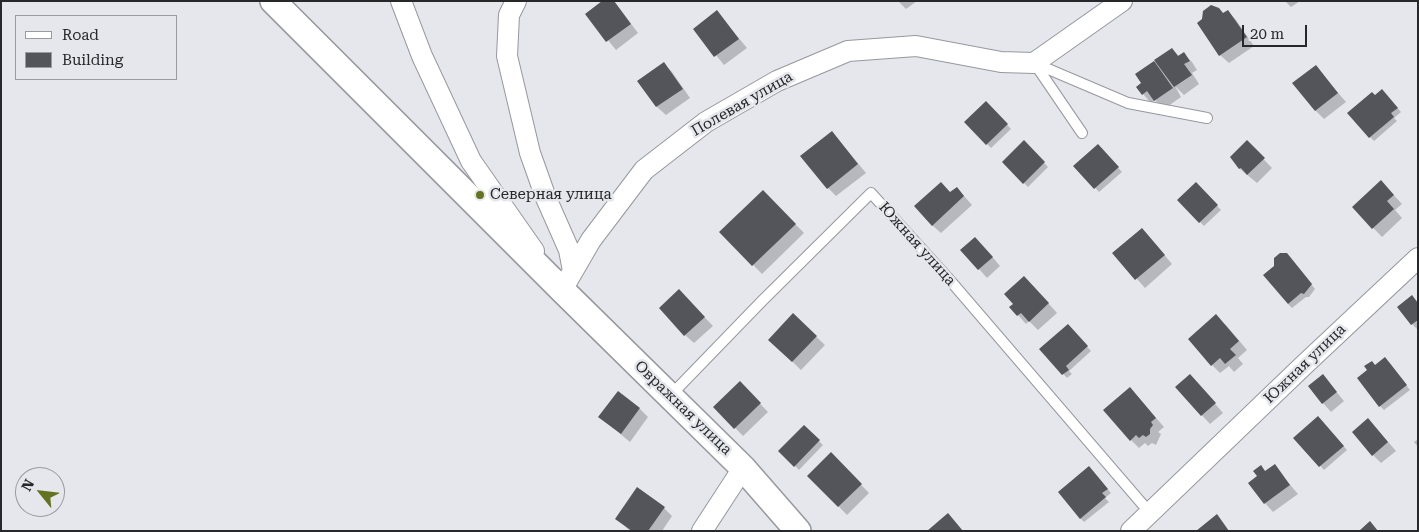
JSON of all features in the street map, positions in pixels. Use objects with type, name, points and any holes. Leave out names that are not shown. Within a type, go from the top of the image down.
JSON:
[{"type":"street","name":"Овражная улица","points":[[273,1],[568,281],[670,396],[743,468],[798,531]]},
{"type":"street","points":[[401,1],[422,56],[471,162],[568,281]]},
{"type":"street","points":[[516,1],[509,15],[507,56],[530,154],[568,250],[568,281]]},
{"type":"street","points":[[1034,63],[1122,1]]},
{"type":"street","name":"Полевая улица","points":[[568,281],[591,240],[644,170],[706,122],[776,81],[848,52],[916,46],[1002,62],[1034,63]]},
{"type":"street","name":"Южная улица","points":[[1131,531],[1304,364],[1418,258]]},
{"type":"street","points":[[702,531],[743,468]]},
{"type":"lane","points":[[1034,63],[1128,103],[1207,118]]},
{"type":"lane","points":[[1034,63],[1082,134]]},
{"type":"lane","name":"Южная улица","points":[[670,396],[871,193],[948,278],[1150,513]]},
{"type":"building","points":[[602,1],[614,1],[631,24],[606,42],[585,14]]},
{"type":"building","points":[[1211,5],[1219,8],[1223,13],[1228,10],[1247,37],[1219,56],[1197,23],[1202,19],[1203,11]]},
{"type":"building","points":[[717,10],[739,39],[714,57],[693,29]]},
{"type":"building","points":[[1172,48],[1178,56],[1184,52],[1190,61],[1184,64],[1192,75],[1174,87],[1154,60]]},
{"type":"building","points":[[1154,61],[1173,88],[1154,101],[1147,91],[1142,95],[1136,87],[1141,83],[1135,74]]},
{"type":"building","points":[[664,62],[683,89],[656,107],[637,81]]},
{"type":"building","points":[[1316,65],[1338,93],[1315,111],[1292,83]]},
{"type":"building","points":[[1382,89],[1398,108],[1391,113],[1394,117],[1369,138],[1347,113],[1372,92],[1375,95]]},
{"type":"building","points":[[986,101],[1008,124],[986,145],[964,122]]},
{"type":"building","points":[[832,131],[858,164],[827,189],[800,156]]},
{"type":"building","points":[[1024,140],[1045,162],[1023,184],[1002,162]]},
{"type":"building","points":[[1247,140],[1265,158],[1247,175],[1241,168],[1239,169],[1230,157]]},
{"type":"building","points":[[1098,144],[1119,167],[1094,189],[1073,166]]},
{"type":"building","points":[[1381,180],[1394,195],[1387,201],[1394,209],[1372,229],[1352,207]]},
{"type":"building","points":[[941,182],[950,192],[957,187],[964,196],[932,226],[914,206]]},
{"type":"building","points":[[1196,182],[1218,205],[1199,223],[1177,200]]},
{"type":"building","points":[[763,190],[796,224],[752,266],[719,232]]},
{"type":"building","points":[[1142,228],[1165,255],[1135,280],[1112,253]]},
{"type":"building","points":[[975,237],[993,257],[978,270],[960,250]]},
{"type":"building","points":[[1280,253],[1287,253],[1312,284],[1304,294],[1301,293],[1288,304],[1263,275],[1274,266],[1274,258]]},
{"type":"building","points":[[1024,276],[1049,303],[1029,322],[1021,313],[1017,316],[1009,307],[1013,304],[1004,294]]},
{"type":"building","points":[[679,289],[705,317],[684,336],[659,308]]},
{"type":"building","points":[[1412,295],[1418,303],[1418,320],[1411,325],[1397,307]]},
{"type":"building","points":[[793,313],[817,336],[792,362],[768,340]]},
{"type":"building","points":[[1216,314],[1239,341],[1230,349],[1236,355],[1225,364],[1220,358],[1211,366],[1188,339]]},
{"type":"building","points":[[1068,324],[1088,346],[1066,366],[1069,370],[1062,375],[1039,349]]},
{"type":"building","points":[[1385,357],[1407,385],[1379,407],[1357,378],[1367,370],[1364,366],[1372,361],[1375,365]]},
{"type":"building","points":[[1190,374],[1216,403],[1201,416],[1175,387]]},
{"type":"building","points":[[1323,374],[1337,392],[1322,404],[1308,386]]},
{"type":"building","points":[[740,381],[761,403],[734,429],[713,407]]},
{"type":"building","points":[[1130,387],[1156,418],[1151,422],[1153,425],[1150,429],[1150,434],[1139,438],[1136,435],[1130,441],[1103,410]]},
{"type":"building","points":[[618,391],[640,408],[621,434],[598,417]]},
{"type":"building","points":[[1318,416],[1344,446],[1319,467],[1293,438]]},
{"type":"building","points":[[1368,418],[1388,442],[1372,456],[1352,432]]},
{"type":"building","points":[[804,425],[820,440],[794,467],[778,451]]},
{"type":"building","points":[[831,452],[862,484],[838,507],[807,476]]},
{"type":"building","points":[[1275,464],[1290,485],[1264,504],[1248,483],[1257,476],[1253,471],[1261,465],[1265,471]]},
{"type":"building","points":[[1089,466],[1108,489],[1102,493],[1106,497],[1080,519],[1058,492]]},
{"type":"building","points":[[637,487],[665,507],[648,531],[632,531],[615,519]]},
{"type":"building","points":[[948,513],[963,531],[927,531]]},
{"type":"building","points":[[1217,514],[1229,531],[1196,531]]},
{"type":"building","points":[[1370,521],[1378,531],[1359,531]]},
{"type":"place","name":"Северная улица","points":[[480,195]]}]
